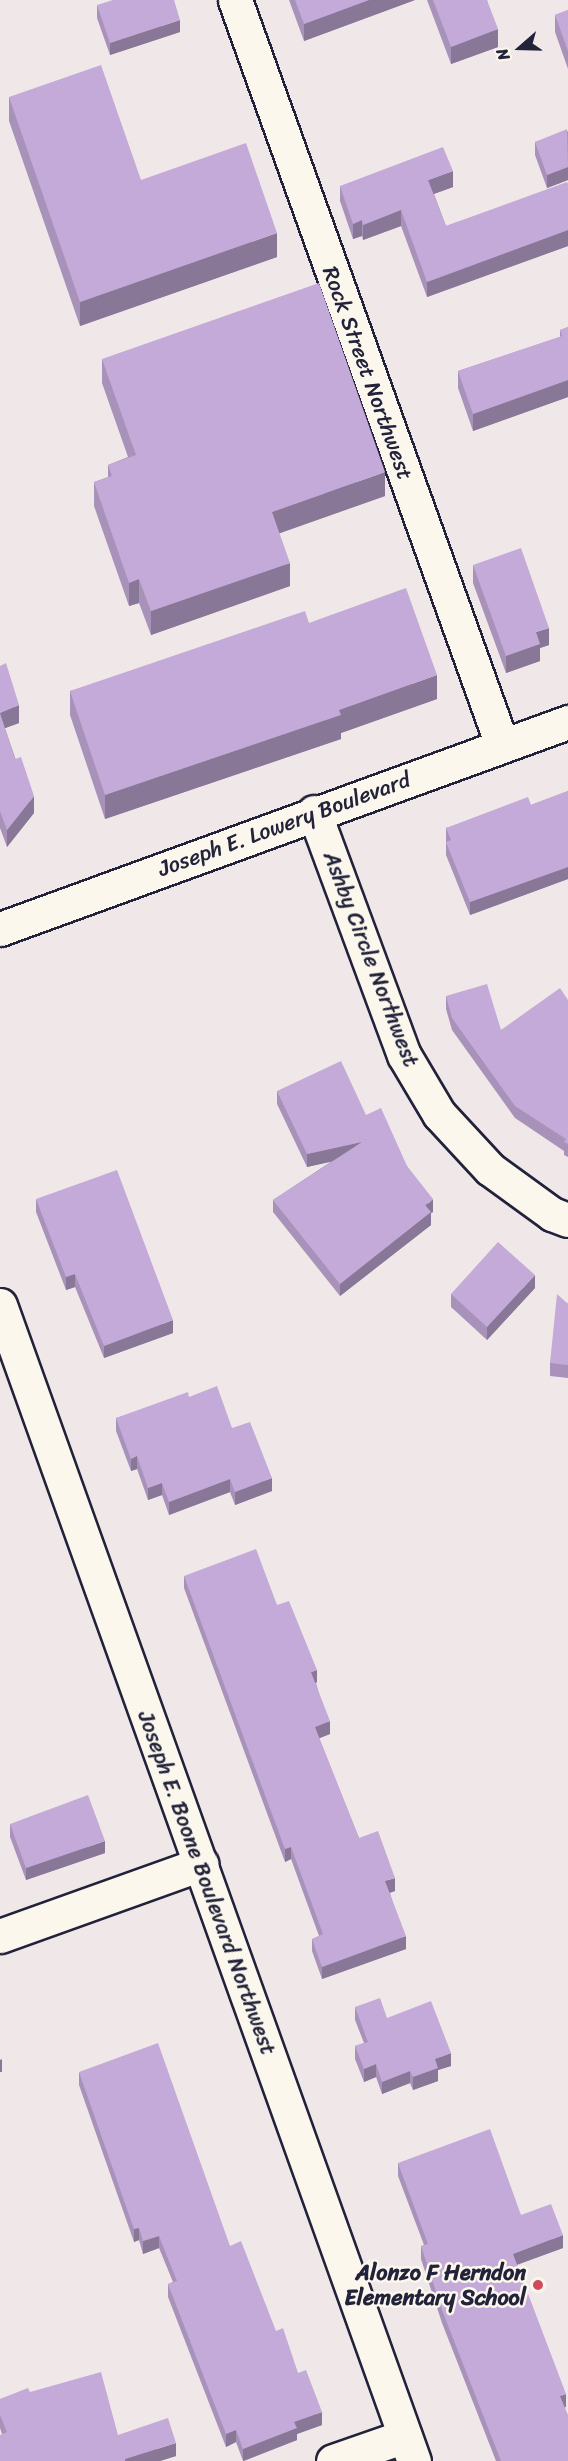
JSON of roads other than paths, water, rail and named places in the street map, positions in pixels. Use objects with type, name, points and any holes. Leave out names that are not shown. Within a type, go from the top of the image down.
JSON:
[{"type":"main road","name":"Rock Street Northwest","points":[[235,0],[502,745]]},
{"type":"main road","name":"Joseph E. Lowery Boulevard","points":[[0,929],[314,812],[568,722]]},
{"type":"main road","name":"Ashby Circle Northwest","points":[[314,812],[404,1055],[439,1114],[490,1169],[552,1214],[568,1220]]},
{"type":"main road","name":"Joseph E. Boone Boulevard Northwest","points":[[0,1305],[410,2448]]},
{"type":"main road","points":[[0,1936],[201,1864]]},
{"type":"main road","points":[[333,2461],[410,2448]]},
{"type":"place","name":"Alonzo F Herndon Elementary School","points":[[538,2285]]}]
